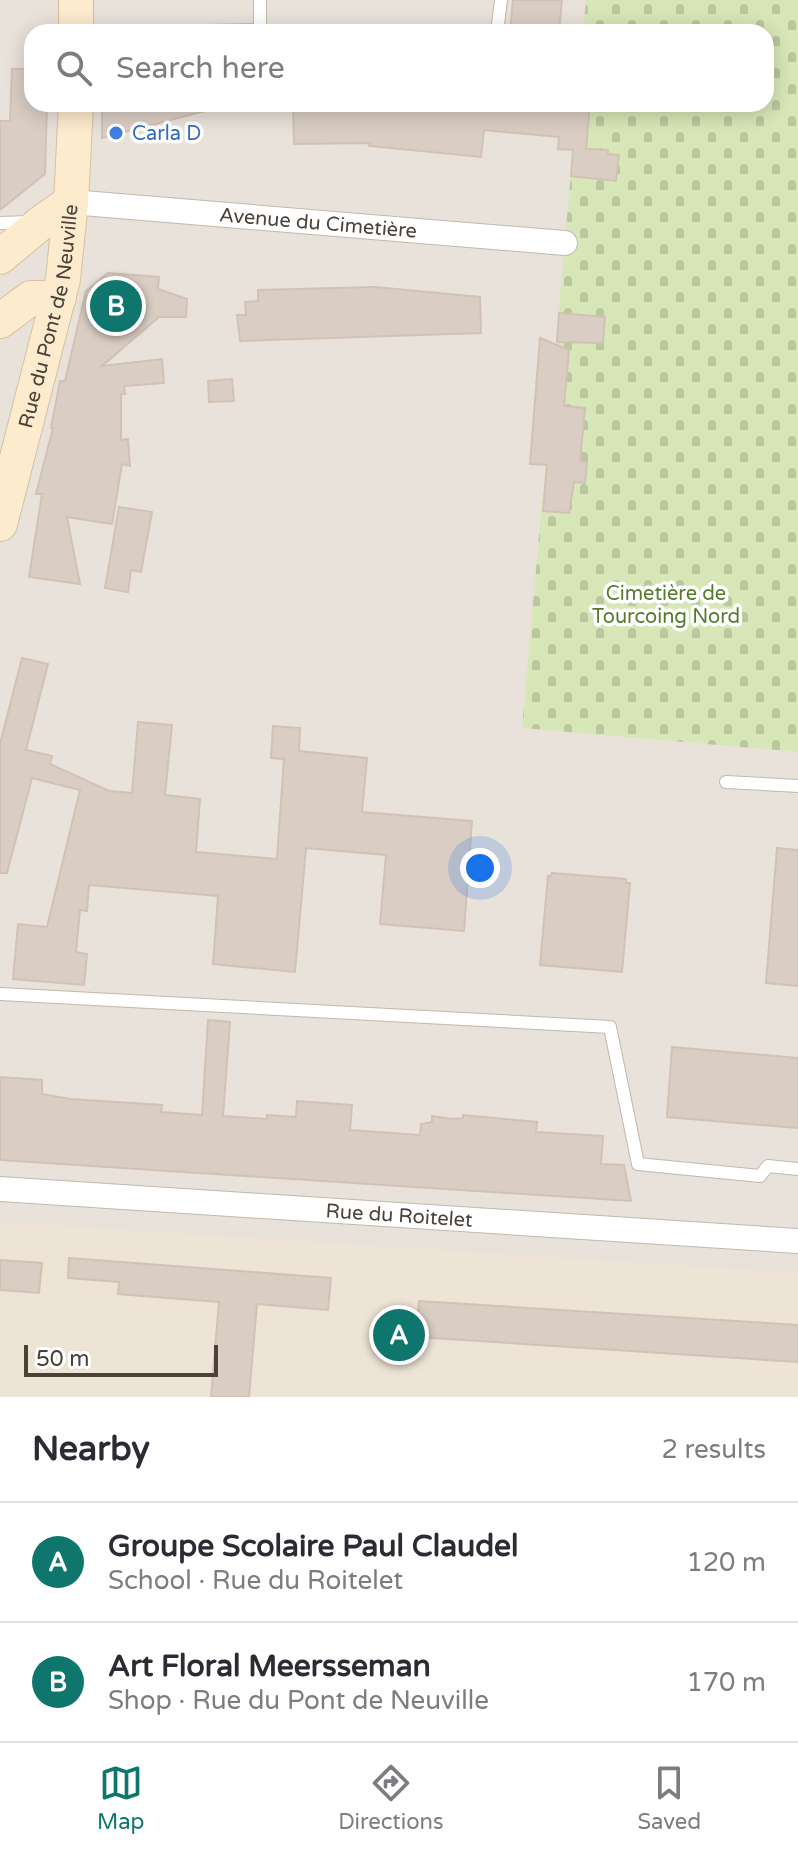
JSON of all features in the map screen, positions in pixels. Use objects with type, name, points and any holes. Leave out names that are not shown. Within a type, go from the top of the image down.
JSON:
[{"type":"main road","points":[[76,0],[76,24]]},
{"type":"main road","name":"Rue du Pont de Neuville","points":[[0,524],[59,298],[67,254],[76,112]]},
{"type":"main road","points":[[0,257],[71,202]]},
{"type":"main road","points":[[0,321],[31,298],[59,298]]},
{"type":"street","name":"Avenue du Cimetière","points":[[71,202],[565,243]]},
{"type":"street","name":"Rue du Roitelet","points":[[0,1189],[798,1241]]},
{"type":"lane","points":[[260,0],[262,24]]},
{"type":"lane","points":[[498,24],[501,0]]},
{"type":"lane","points":[[0,223],[42,222]]},
{"type":"lane","points":[[726,782],[798,786]]},
{"type":"lane","points":[[0,994],[610,1027],[638,1164],[760,1176],[768,1166],[798,1169]]},
{"type":"shaded area","points":[[0,0],[798,0],[798,1397],[0,1397]]},
{"type":"shaded area","points":[[0,1222],[798,1273],[798,1397],[0,1397]]},
{"type":"green space","name":"Cimetière de Tourcoing Nord","points":[[586,0],[798,0],[798,752],[522,728],[576,112],[774,112],[774,24],[584,24]]},
{"type":"building","points":[[513,0],[562,0],[560,24],[511,24]]},
{"type":"building","points":[[12,69],[24,69],[24,112],[47,112],[45,174],[0,210],[0,121],[10,121]]},
{"type":"building","points":[[102,112],[201,112],[102,138]]},
{"type":"building","points":[[293,112],[589,112],[586,149],[608,150],[608,154],[619,155],[616,181],[571,176],[573,150],[558,149],[559,137],[484,130],[481,157],[369,146],[370,143],[294,144]]},
{"type":"building","points":[[108,273],[159,277],[158,289],[187,299],[186,317],[159,317],[102,366],[162,359],[164,383],[124,386],[125,394],[121,394],[121,440],[128,439],[130,466],[122,464],[112,524],[67,517],[80,584],[29,577],[42,494],[36,494],[53,428],[60,381],[65,381],[86,291]]},
{"type":"building","points":[[375,287],[480,297],[481,333],[240,341],[237,315],[246,315],[245,302],[258,301],[258,290]]},
{"type":"building","points":[[559,313],[605,317],[603,343],[557,342]]},
{"type":"building","points":[[540,338],[569,350],[564,406],[585,408],[580,461],[587,462],[585,483],[574,482],[569,513],[543,511],[547,465],[530,464]]},
{"type":"building","points":[[232,379],[234,401],[209,402],[208,381]]},
{"type":"building","points":[[119,507],[152,512],[141,572],[131,570],[128,592],[105,588]]},
{"type":"building","points":[[22,658],[48,664],[26,750],[52,756],[50,764],[109,791],[132,793],[138,722],[172,725],[165,795],[200,799],[196,852],[277,859],[284,759],[271,758],[273,726],[300,728],[299,751],[367,758],[362,812],[472,821],[464,931],[380,924],[386,855],[306,848],[295,972],[213,964],[218,896],[89,885],[87,911],[80,910],[76,952],[87,954],[84,985],[13,979],[18,924],[47,927],[80,790],[32,778],[7,873],[0,873],[0,744]]},
{"type":"building","points":[[777,848],[798,850],[798,986],[766,983]]},
{"type":"building","points":[[552,873],[626,879],[626,883],[630,883],[622,972],[540,965],[548,876]]},
{"type":"building","points":[[208,1020],[230,1022],[223,1116],[296,1117],[297,1101],[352,1105],[350,1130],[420,1135],[421,1124],[432,1122],[432,1116],[452,1119],[463,1118],[463,1115],[537,1122],[536,1132],[603,1136],[601,1164],[624,1165],[631,1201],[0,1160],[0,1077],[42,1080],[42,1094],[70,1099],[162,1105],[161,1112],[202,1115]]},
{"type":"building","points":[[672,1047],[798,1058],[798,1128],[667,1117]]},
{"type":"building","points":[[69,1258],[331,1278],[328,1310],[257,1304],[249,1397],[211,1397],[219,1302],[118,1294],[119,1282],[68,1278]]},
{"type":"building","points":[[0,1260],[42,1263],[39,1293],[0,1290]]},
{"type":"building","points":[[419,1301],[798,1325],[798,1362],[417,1337]]},
{"type":"place","name":"Carla D","points":[[116,133]]},
{"type":"place","name":"Art Floral Meersseman","points":[[116,306]]},
{"type":"place","name":"Groupe Scolaire Paul Claudel","points":[[399,1335]]}]
